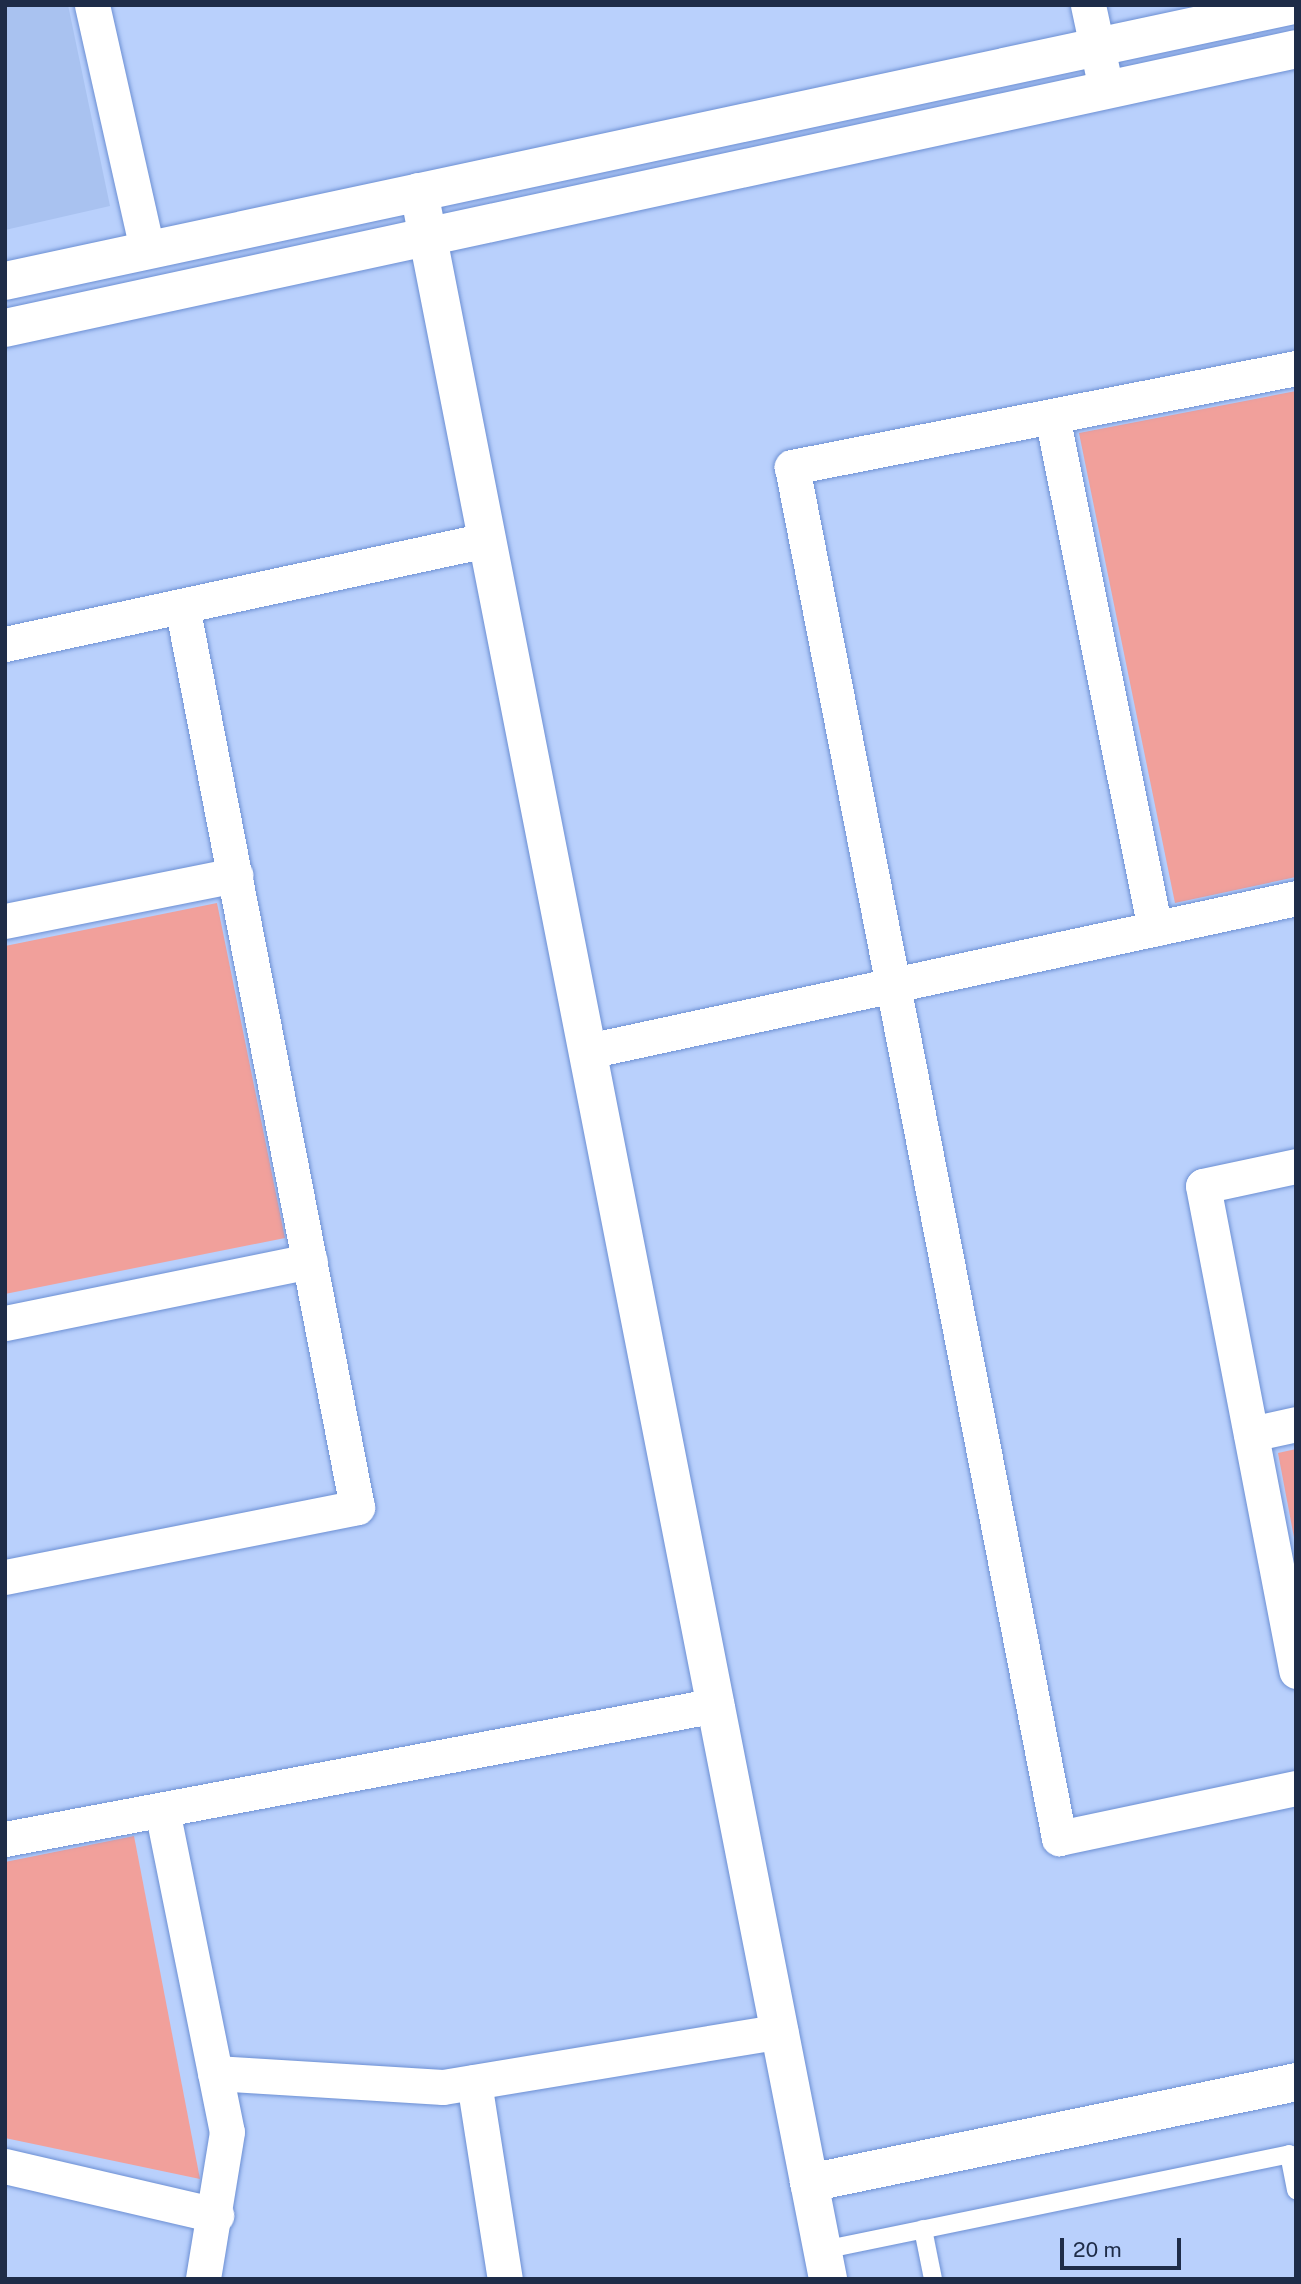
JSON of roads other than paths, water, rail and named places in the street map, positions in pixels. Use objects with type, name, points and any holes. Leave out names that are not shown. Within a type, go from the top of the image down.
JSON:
[{"type":"street","points":[[92,5],[147,250]]},
{"type":"street","points":[[1088,5],[1106,89]]},
{"type":"street","points":[[5,281],[1293,5]]},
{"type":"street","points":[[5,328],[1296,49]]},
{"type":"street","points":[[419,192],[826,2264]]},
{"type":"street","points":[[1296,368],[792,467],[1059,1838],[1296,1788]]},
{"type":"street","points":[[1052,416],[1155,929]]},
{"type":"street","points":[[5,644],[487,540]]},
{"type":"street","points":[[5,1577],[357,1507],[183,606]]},
{"type":"street","points":[[5,921],[235,875]]},
{"type":"street","points":[[587,1051],[1296,898]]},
{"type":"street","points":[[1296,1166],[1203,1186],[1296,1671]]},
{"type":"street","points":[[5,1323],[310,1261]]},
{"type":"street","points":[[1251,1434],[1296,1424]]},
{"type":"street","points":[[5,1839],[716,1705]]},
{"type":"street","points":[[162,1810],[227,2132],[216,2215],[203,2279]]},
{"type":"street","points":[[215,2073],[443,2087],[780,2031]]},
{"type":"street","points":[[474,2082],[506,2279]]},
{"type":"street","points":[[809,2183],[1296,2082]]},
{"type":"street","points":[[5,2166],[216,2215]]},
{"type":"lane","points":[[826,2264],[923,2229],[1289,2154],[1296,2190]]},
{"type":"lane","points":[[923,2229],[933,2279]]}]
